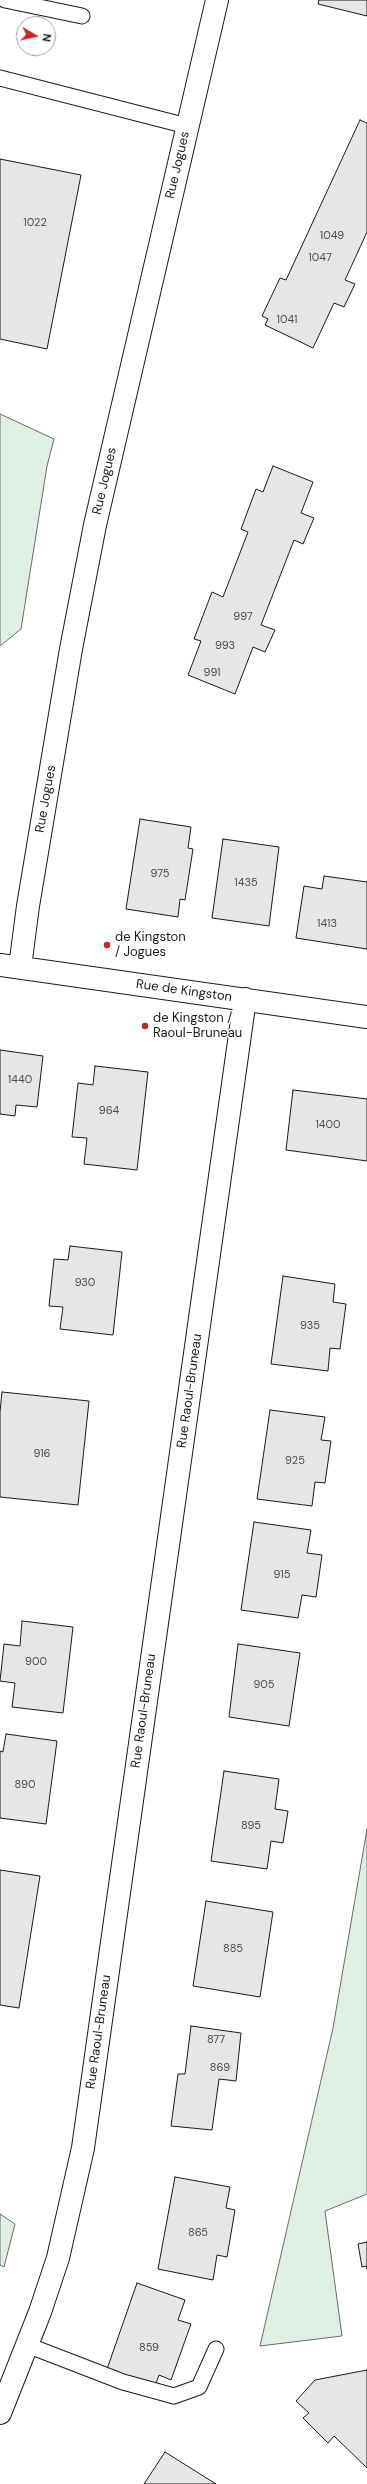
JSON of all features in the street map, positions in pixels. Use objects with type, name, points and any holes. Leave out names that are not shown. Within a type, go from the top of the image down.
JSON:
[{"type":"street","name":"Rue Jogues","points":[[10,966],[28,906],[71,649],[95,525],[217,0]]},
{"type":"street","name":"Rue de Kingston","points":[[10,966],[367,1017]]},
{"type":"street","name":"Rue Raoul-Bruneau","points":[[0,2413],[27,2345],[58,2258],[83,2148],[245,999]]},
{"type":"lane","points":[[5,0],[82,16]]},
{"type":"lane","points":[[0,78],[187,126]]},
{"type":"lane","points":[[27,2345],[123,2382],[174,2396],[199,2387],[216,2349]]},
{"type":"green space","points":[[0,414],[54,439],[47,466],[21,629],[0,646]]},
{"type":"green space","points":[[367,1829],[367,2194],[325,2211],[342,2336],[260,2346],[333,2028]]},
{"type":"green space","points":[[0,2214],[15,2224],[4,2267],[0,2265]]},
{"type":"building","points":[[319,0],[367,0],[367,16],[318,4]]},
{"type":"building","points":[[360,120],[367,123],[367,232],[345,280],[355,284],[344,307],[334,303],[313,348],[265,325],[268,319],[262,316],[280,278],[286,280]]},
{"type":"building","points":[[0,159],[81,175],[47,349],[0,339]]},
{"type":"building","points":[[273,466],[313,482],[301,513],[314,518],[303,544],[294,540],[261,625],[275,630],[265,652],[253,647],[235,694],[188,675],[201,641],[194,639],[212,592],[223,597],[248,532],[241,529],[256,489],[263,492]]},
{"type":"building","points":[[140,819],[191,827],[188,848],[193,849],[185,900],[180,899],[178,917],[126,909]]},
{"type":"building","points":[[223,839],[279,847],[269,926],[212,918]]},
{"type":"building","points":[[324,876],[367,882],[367,949],[296,938],[304,886],[322,889]]},
{"type":"building","points":[[0,1050],[43,1056],[37,1107],[16,1105],[15,1116],[0,1114]]},
{"type":"building","points":[[95,1066],[148,1072],[137,1170],[84,1164],[87,1138],[72,1137],[78,1083],[93,1085]]},
{"type":"building","points":[[293,1090],[367,1099],[367,1161],[286,1150]]},
{"type":"building","points":[[70,1246],[122,1252],[113,1335],[60,1329],[63,1307],[49,1306],[54,1259],[68,1260]]},
{"type":"building","points":[[283,1276],[335,1284],[333,1302],[346,1304],[340,1349],[330,1348],[328,1371],[271,1364]]},
{"type":"building","points":[[2,1392],[89,1401],[78,1505],[0,1497],[0,1412]]},
{"type":"building","points":[[270,1410],[325,1417],[321,1440],[331,1441],[325,1483],[315,1482],[312,1506],[257,1499]]},
{"type":"building","points":[[254,1522],[311,1530],[307,1553],[322,1555],[316,1597],[302,1595],[298,1618],[241,1610]]},
{"type":"building","points":[[22,1621],[73,1627],[63,1713],[12,1707],[15,1683],[0,1681],[4,1644],[20,1646]]},
{"type":"building","points":[[238,1644],[300,1653],[289,1726],[229,1717]]},
{"type":"building","points":[[6,1734],[57,1741],[46,1824],[0,1818],[0,1751],[3,1752]]},
{"type":"building","points":[[224,1771],[279,1779],[275,1809],[288,1811],[283,1843],[271,1841],[267,1869],[211,1861]]},
{"type":"building","points":[[0,1870],[40,1876],[19,2008],[0,2005]]},
{"type":"building","points":[[206,1901],[273,1912],[260,1997],[193,1986]]},
{"type":"building","points":[[191,2026],[241,2033],[236,2081],[219,2079],[212,2130],[171,2126],[178,2074],[185,2074]]},
{"type":"building","points":[[175,2177],[230,2187],[226,2208],[235,2210],[227,2257],[217,2255],[213,2280],[158,2269]]},
{"type":"building","points":[[367,2242],[367,2269],[366,2266],[362,2267],[358,2244]]},
{"type":"building","points":[[137,2283],[185,2300],[178,2320],[191,2324],[171,2380],[159,2375],[154,2389],[106,2372]]},
{"type":"building","points":[[367,2370],[367,2468],[334,2436],[328,2443],[303,2418],[309,2413],[296,2401],[315,2380]]},
{"type":"building","points":[[165,2452],[216,2484],[144,2484]]},
{"type":"place","name":"de Kingston / Jogues","points":[[107,945]]},
{"type":"place","name":"de Kingston / Raoul-Bruneau","points":[[145,1026]]}]
